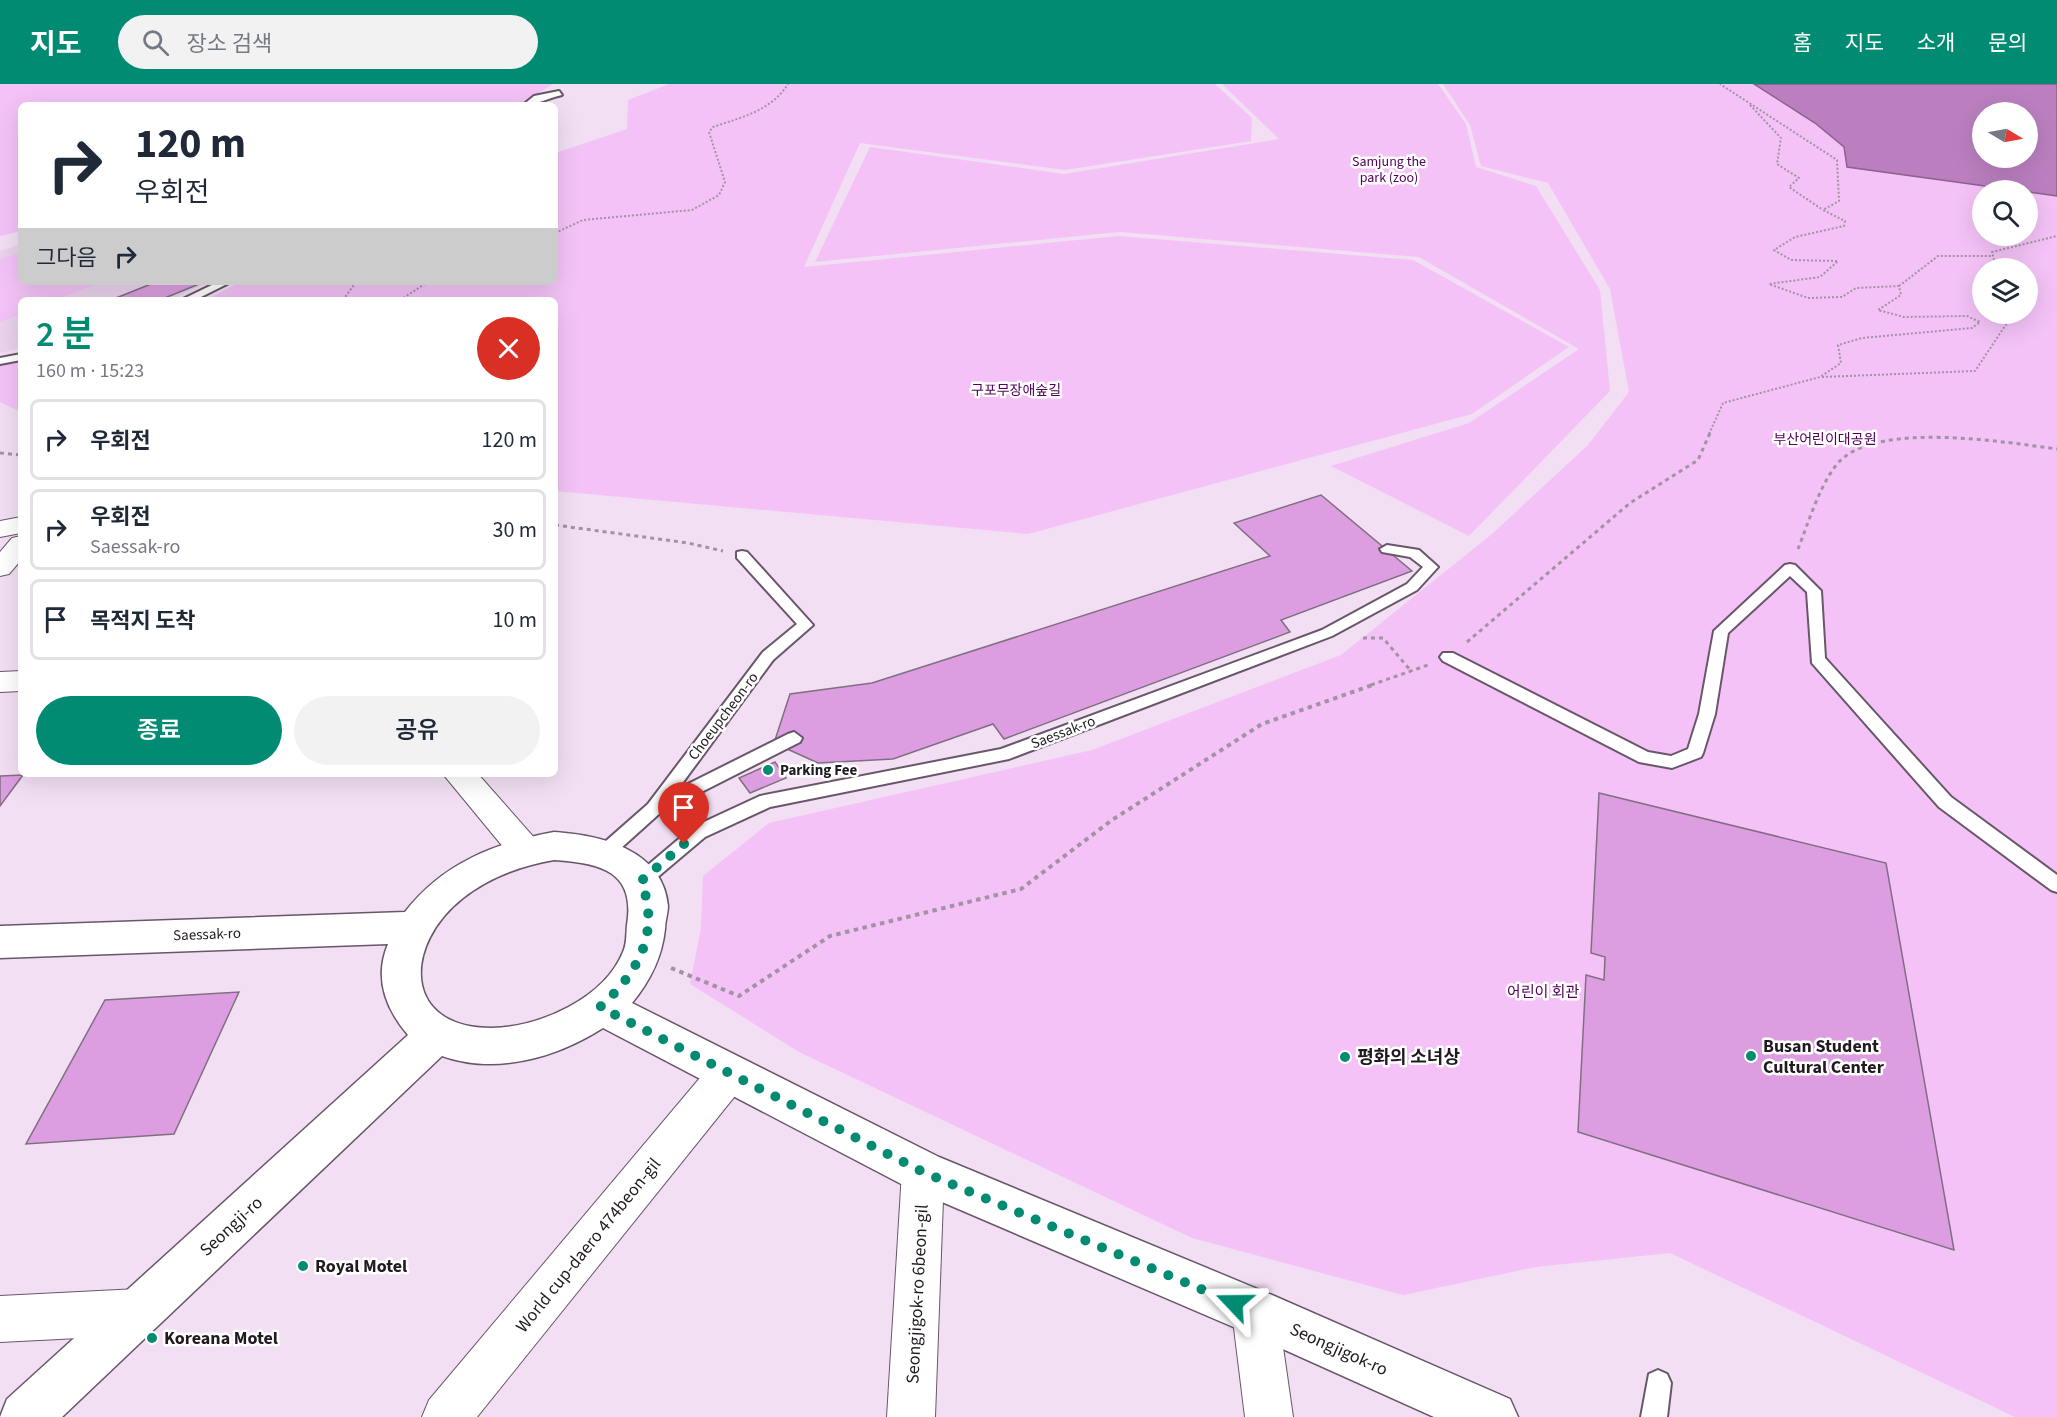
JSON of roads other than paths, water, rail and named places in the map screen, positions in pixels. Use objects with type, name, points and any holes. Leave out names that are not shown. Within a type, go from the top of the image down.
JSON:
[{"type":"main road","points":[[562,846],[580,847],[604,853],[625,864],[641,881],[650,903],[642,955],[618,991],[600,1007],[569,1027],[534,1041],[498,1047],[465,1045],[436,1035],[413,1015],[401,988],[401,957],[414,927],[434,901],[461,878],[492,861],[525,850],[562,846]]},
{"type":"main road","name":"Saessak-ro","points":[[0,942],[414,927]]},
{"type":"main road","name":"Seongjigok-ro","points":[[600,1007],[923,1172],[1255,1312],[1492,1417]]},
{"type":"main road","name":"Seongji-ro","points":[[25,1417],[436,1035]]},
{"type":"street","points":[[0,528],[18,525]]},
{"type":"street","points":[[0,568],[18,547]]},
{"type":"street","points":[[0,682],[18,681]]},
{"type":"street","points":[[462,777],[525,850]]},
{"type":"street","name":"World cup-daero 474beon-gil","points":[[446,1417],[729,1073]]},
{"type":"street","name":"Seongjigok-ro 6beon-gil","points":[[911,1417],[923,1172]]},
{"type":"street","points":[[0,1319],[138,1312]]},
{"type":"street","points":[[1255,1312],[1269,1417]]},
{"type":"lane","points":[[531,102],[537,98],[559,93]]},
{"type":"lane","points":[[193,297],[219,285]]},
{"type":"lane","points":[[0,361],[18,358]]},
{"type":"lane","name":"Saessak-ro","points":[[641,881],[699,832],[766,801],[1003,755],[1327,633],[1412,587],[1431,567],[1414,553],[1386,549]]},
{"type":"lane","name":"Choeupcheon-ro","points":[[604,853],[654,809],[768,656],[806,625],[742,555]]},
{"type":"lane","points":[[1448,657],[1645,758],[1672,762],[1695,753],[1707,714],[1721,631],[1790,568],[1814,591],[1817,659],[1945,802],[2057,885]]},
{"type":"lane","points":[[654,809],[794,738]]},
{"type":"lane","points":[[1654,1417],[1658,1383]]},
{"type":"place","name":"Parking Fee","points":[[768,770]]},
{"type":"place","name":"Busan Student Cultural Center","points":[[1751,1056]]},
{"type":"place","name":"평화의 소녀상","points":[[1345,1057]]},
{"type":"place","name":"Royal Motel","points":[[303,1266]]},
{"type":"place","name":"Koreana Motel","points":[[152,1338]]},
{"type":"park label","name":"Samjung the park (zoo)","points":[[1389,170]]},
{"type":"park label","name":"구포무장애숲길","points":[[1016,390]]},
{"type":"park label","name":"부산어린이대공원","points":[[1825,439]]},
{"type":"park label","name":"어린이 회관","points":[[1543,992]]}]
